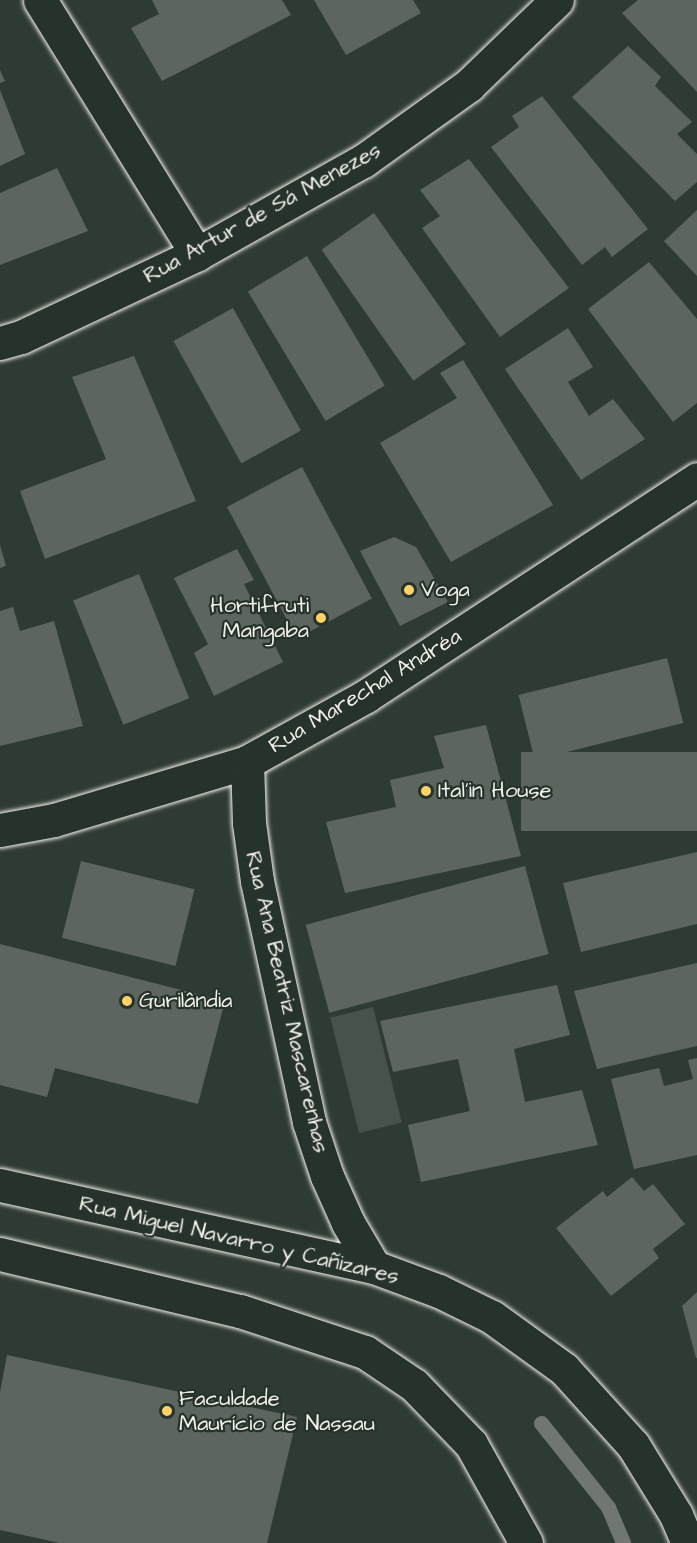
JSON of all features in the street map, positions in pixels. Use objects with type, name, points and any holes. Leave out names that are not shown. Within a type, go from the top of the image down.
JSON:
[{"type":"street","points":[[40,0],[197,254]]},
{"type":"street","name":"Rua Artur de Sá Menezes","points":[[0,343],[21,337],[197,254],[372,154],[469,85],[557,0]]},
{"type":"street","name":"Rua Marechal Andréa","points":[[0,830],[54,820],[247,762],[366,696],[696,484]]},
{"type":"street","name":"Rua Ana Beatriz Mascarenhas","points":[[247,762],[249,824],[257,881],[309,1122],[327,1176],[348,1223],[374,1267]]},
{"type":"street","name":"Rua Miguel Navarro y Cañizares","points":[[0,1185],[374,1267],[439,1291],[492,1317],[564,1369],[633,1445],[676,1515],[688,1543]]},
{"type":"street","points":[[0,1254],[240,1311],[365,1352],[414,1385],[471,1444],[526,1543]]},
{"type":"shaded area","points":[[373,1007],[402,1122],[359,1133],[330,1018]]},
{"type":"building","points":[[152,0],[282,0],[291,15],[162,81],[131,28],[159,14]]},
{"type":"building","points":[[314,0],[413,0],[421,13],[346,55]]},
{"type":"building","points":[[638,0],[697,0],[697,92],[622,13]]},
{"type":"building","points":[[628,46],[661,77],[655,86],[692,122],[677,134],[697,154],[697,182],[675,201],[572,97]]},
{"type":"building","points":[[0,70],[5,81],[0,83]]},
{"type":"building","points":[[0,90],[25,154],[0,166]]},
{"type":"building","points":[[542,96],[648,229],[612,257],[605,247],[582,265],[491,147],[519,127],[512,116]]},
{"type":"building","points":[[469,159],[569,288],[500,337],[422,228],[440,216],[420,190]]},
{"type":"building","points":[[57,168],[88,231],[0,265],[0,193]]},
{"type":"building","points":[[697,210],[697,276],[664,241]]},
{"type":"building","points":[[374,213],[466,344],[413,381],[322,250]]},
{"type":"building","points":[[307,256],[385,385],[326,421],[248,292]]},
{"type":"building","points":[[649,262],[697,319],[697,403],[673,422],[588,309]]},
{"type":"building","points":[[233,308],[301,430],[241,463],[174,341]]},
{"type":"building","points":[[568,328],[593,367],[568,382],[589,416],[613,399],[645,439],[581,480],[505,369]]},
{"type":"building","points":[[134,356],[196,501],[45,559],[20,491],[106,459],[72,377]]},
{"type":"building","points":[[463,360],[553,505],[451,562],[380,443],[457,398],[440,373]]},
{"type":"building","points":[[302,467],[372,599],[297,638],[227,507]]},
{"type":"building","points":[[394,537],[416,547],[448,602],[400,626],[360,551]]},
{"type":"building","points":[[0,545],[6,566],[0,568]]},
{"type":"building","points":[[237,549],[254,580],[244,584],[283,662],[214,696],[194,653],[208,644],[174,578]]},
{"type":"building","points":[[139,574],[189,698],[123,725],[73,601]]},
{"type":"building","points":[[13,607],[20,631],[54,621],[83,726],[0,746],[0,611]]},
{"type":"building","points":[[667,658],[683,723],[535,760],[519,695]]},
{"type":"building","points":[[486,725],[521,856],[345,893],[326,822],[396,807],[390,780],[444,768],[434,736]]},
{"type":"building","points":[[521,752],[697,752],[697,831],[521,831]]},
{"type":"building","points":[[697,852],[697,924],[581,952],[563,883]]},
{"type":"building","points":[[81,861],[195,889],[175,966],[62,938]]},
{"type":"building","points":[[525,866],[549,954],[329,1013],[306,925]]},
{"type":"building","points":[[0,944],[225,1001],[198,1104],[55,1068],[47,1097],[0,1085]]},
{"type":"building","points":[[697,963],[697,1046],[597,1069],[574,991]]},
{"type":"building","points":[[557,985],[570,1035],[514,1049],[525,1102],[582,1090],[598,1145],[421,1182],[408,1125],[470,1111],[458,1059],[393,1072],[380,1021]]},
{"type":"building","points":[[697,1058],[697,1155],[634,1169],[611,1079],[659,1068],[664,1086],[693,1079],[688,1060]]},
{"type":"building","points":[[632,1177],[644,1191],[653,1184],[685,1224],[653,1249],[659,1258],[611,1296],[556,1228],[603,1191],[607,1197]]},
{"type":"building","points":[[697,1292],[697,1358],[696,1358],[682,1306]]},
{"type":"building","name":"Faculdade Maurício de Nassau","points":[[7,1355],[297,1417],[267,1543],[60,1543],[0,1530],[0,1392]]},
{"type":"waterway","points":[[541,1423],[608,1507],[623,1543]]},
{"type":"place","name":"Voga","points":[[409,590]]},
{"type":"place","name":"Hortifruti Mangaba","points":[[321,618]]},
{"type":"place","name":"Ital'in House","points":[[426,791]]},
{"type":"place","name":"Gurilândia","points":[[127,1001]]},
{"type":"place","name":"Faculdade Maurício de Nassau","points":[[167,1411]]}]
